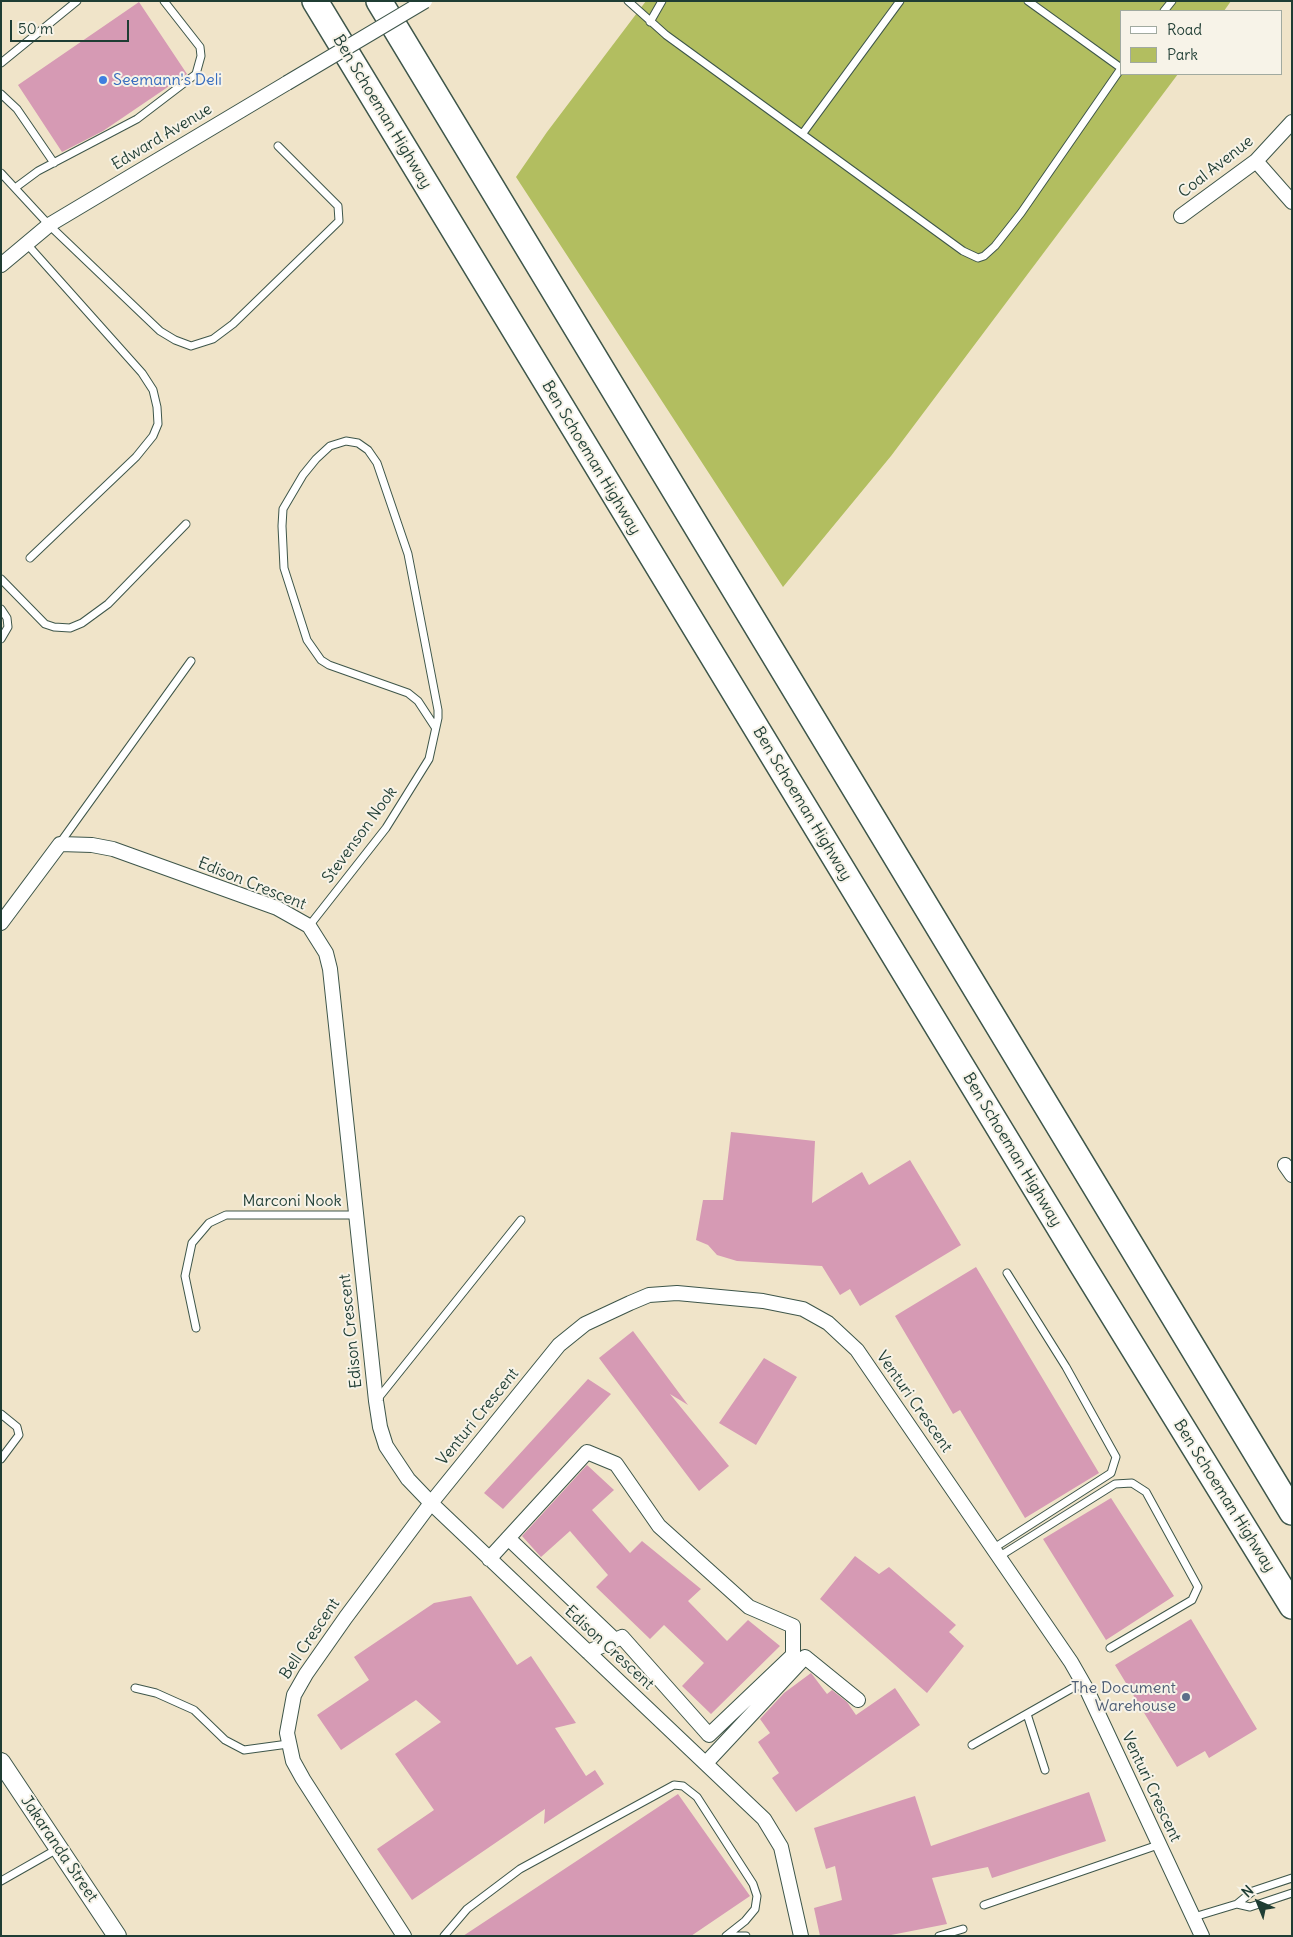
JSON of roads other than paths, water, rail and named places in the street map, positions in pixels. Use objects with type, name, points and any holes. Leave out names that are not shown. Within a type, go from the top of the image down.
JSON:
[{"type":"highway","name":"Ben Schoeman Highway","points":[[315,1],[1081,1263],[1292,1606]]},
{"type":"highway","points":[[380,1],[1122,1227],[1292,1512]]},
{"type":"highway","points":[[1122,1227],[1292,1486]]},
{"type":"highway","points":[[1265,1562],[1292,1621]]},
{"type":"street","name":"Edward Avenue","points":[[1,265],[49,225],[425,1]]},
{"type":"street","name":"Coal Avenue","points":[[1181,216],[1256,161],[1292,122]]},
{"type":"street","points":[[1256,161],[1292,202]]},
{"type":"street","points":[[1,923],[60,844]]},
{"type":"street","name":"Edison Crescent","points":[[60,844],[113,849],[276,908],[309,926],[326,953],[330,969],[376,1401],[380,1427],[386,1446],[408,1479],[430,1503],[764,1819],[775,1834],[781,1847],[801,1936]]},
{"type":"street","name":"Venturi Crescent","points":[[430,1503],[544,1362],[574,1331],[585,1324],[649,1295],[684,1293],[790,1305],[803,1309],[828,1323],[857,1350],[1043,1619],[1083,1682],[1202,1936]]},
{"type":"street","points":[[489,1559],[587,1452],[616,1464],[659,1526],[749,1607],[793,1626],[793,1655],[709,1735],[622,1637],[588,1652]]},
{"type":"street","name":"Bell Crescent","points":[[404,1936],[303,1779],[288,1744],[288,1717],[294,1695],[306,1674],[430,1503]]},
{"type":"street","points":[[508,1538],[615,1640]]},
{"type":"street","points":[[706,1764],[805,1656],[858,1700]]},
{"type":"street","name":"Jakaranda Street","points":[[1,1762],[117,1936]]},
{"type":"lane","points":[[1,63],[77,1]]},
{"type":"lane","points":[[15,188],[54,163],[137,119],[196,74],[201,56],[200,48],[164,1]]},
{"type":"lane","points":[[628,1],[650,22],[973,258],[981,258],[995,246],[1120,69]]},
{"type":"lane","points":[[650,22],[662,1]]},
{"type":"lane","points":[[803,133],[900,1]]},
{"type":"lane","points":[[1028,1],[1120,67]]},
{"type":"lane","points":[[1,94],[17,109],[54,163]]},
{"type":"lane","points":[[1,173],[49,225],[160,331],[175,340],[191,346],[214,339],[233,324],[339,221],[338,206],[278,146]]},
{"type":"lane","points":[[26,243],[142,373],[153,390],[158,415],[158,424],[153,436],[136,456],[30,558]]},
{"type":"lane","name":"Stevenson Nook","points":[[309,926],[386,828],[429,759],[435,727],[438,710],[408,554],[393,505],[377,463],[368,450],[358,443],[346,441],[330,446],[303,475],[283,509],[284,568],[307,640],[314,652],[329,665],[408,693],[418,701],[435,727]]},
{"type":"lane","points":[[1,579],[46,624],[54,628],[70,628],[88,619],[108,604],[186,524]]},
{"type":"lane","points":[[1,609],[7,618],[8,627],[1,639]]},
{"type":"lane","points":[[60,844],[191,661]]},
{"type":"lane","name":"Marconi Nook","points":[[196,1328],[185,1276],[192,1243],[209,1223],[226,1215],[357,1215]]},
{"type":"lane","points":[[376,1401],[521,1220]]},
{"type":"lane","points":[[997,1552],[1111,1473],[1116,1457],[1066,1367],[1007,1273]]},
{"type":"lane","points":[[1,1414],[17,1427],[18,1435],[15,1443],[1,1459]]},
{"type":"lane","points":[[997,1552],[1115,1484],[1132,1483],[1146,1492],[1198,1588],[1192,1600],[1110,1648]]},
{"type":"lane","points":[[972,1745],[1083,1682]]},
{"type":"lane","points":[[135,1688],[156,1692],[194,1710],[225,1740],[244,1750],[288,1744]]},
{"type":"lane","points":[[1027,1714],[1045,1770]]},
{"type":"lane","points":[[444,1936],[451,1925],[467,1909],[520,1869],[674,1785],[683,1786],[697,1797],[754,1884],[757,1896],[755,1909],[745,1921],[726,1936]]},
{"type":"lane","points":[[984,1905],[1158,1845]]},
{"type":"lane","points":[[1,1881],[59,1848]]},
{"type":"lane","points":[[1194,1917],[1237,1904],[1253,1891],[1292,1878]]},
{"type":"lane","points":[[1237,1904],[1250,1907],[1292,1893]]},
{"type":"lane","points":[[939,1936],[963,1929]]},
{"type":"lane","points":[[733,1936],[746,1936]]},
{"type":"place","name":"Seemann's Deli","points":[[103,80]]},
{"type":"place","name":"The Document Warehouse","points":[[1186,1697]]}]
